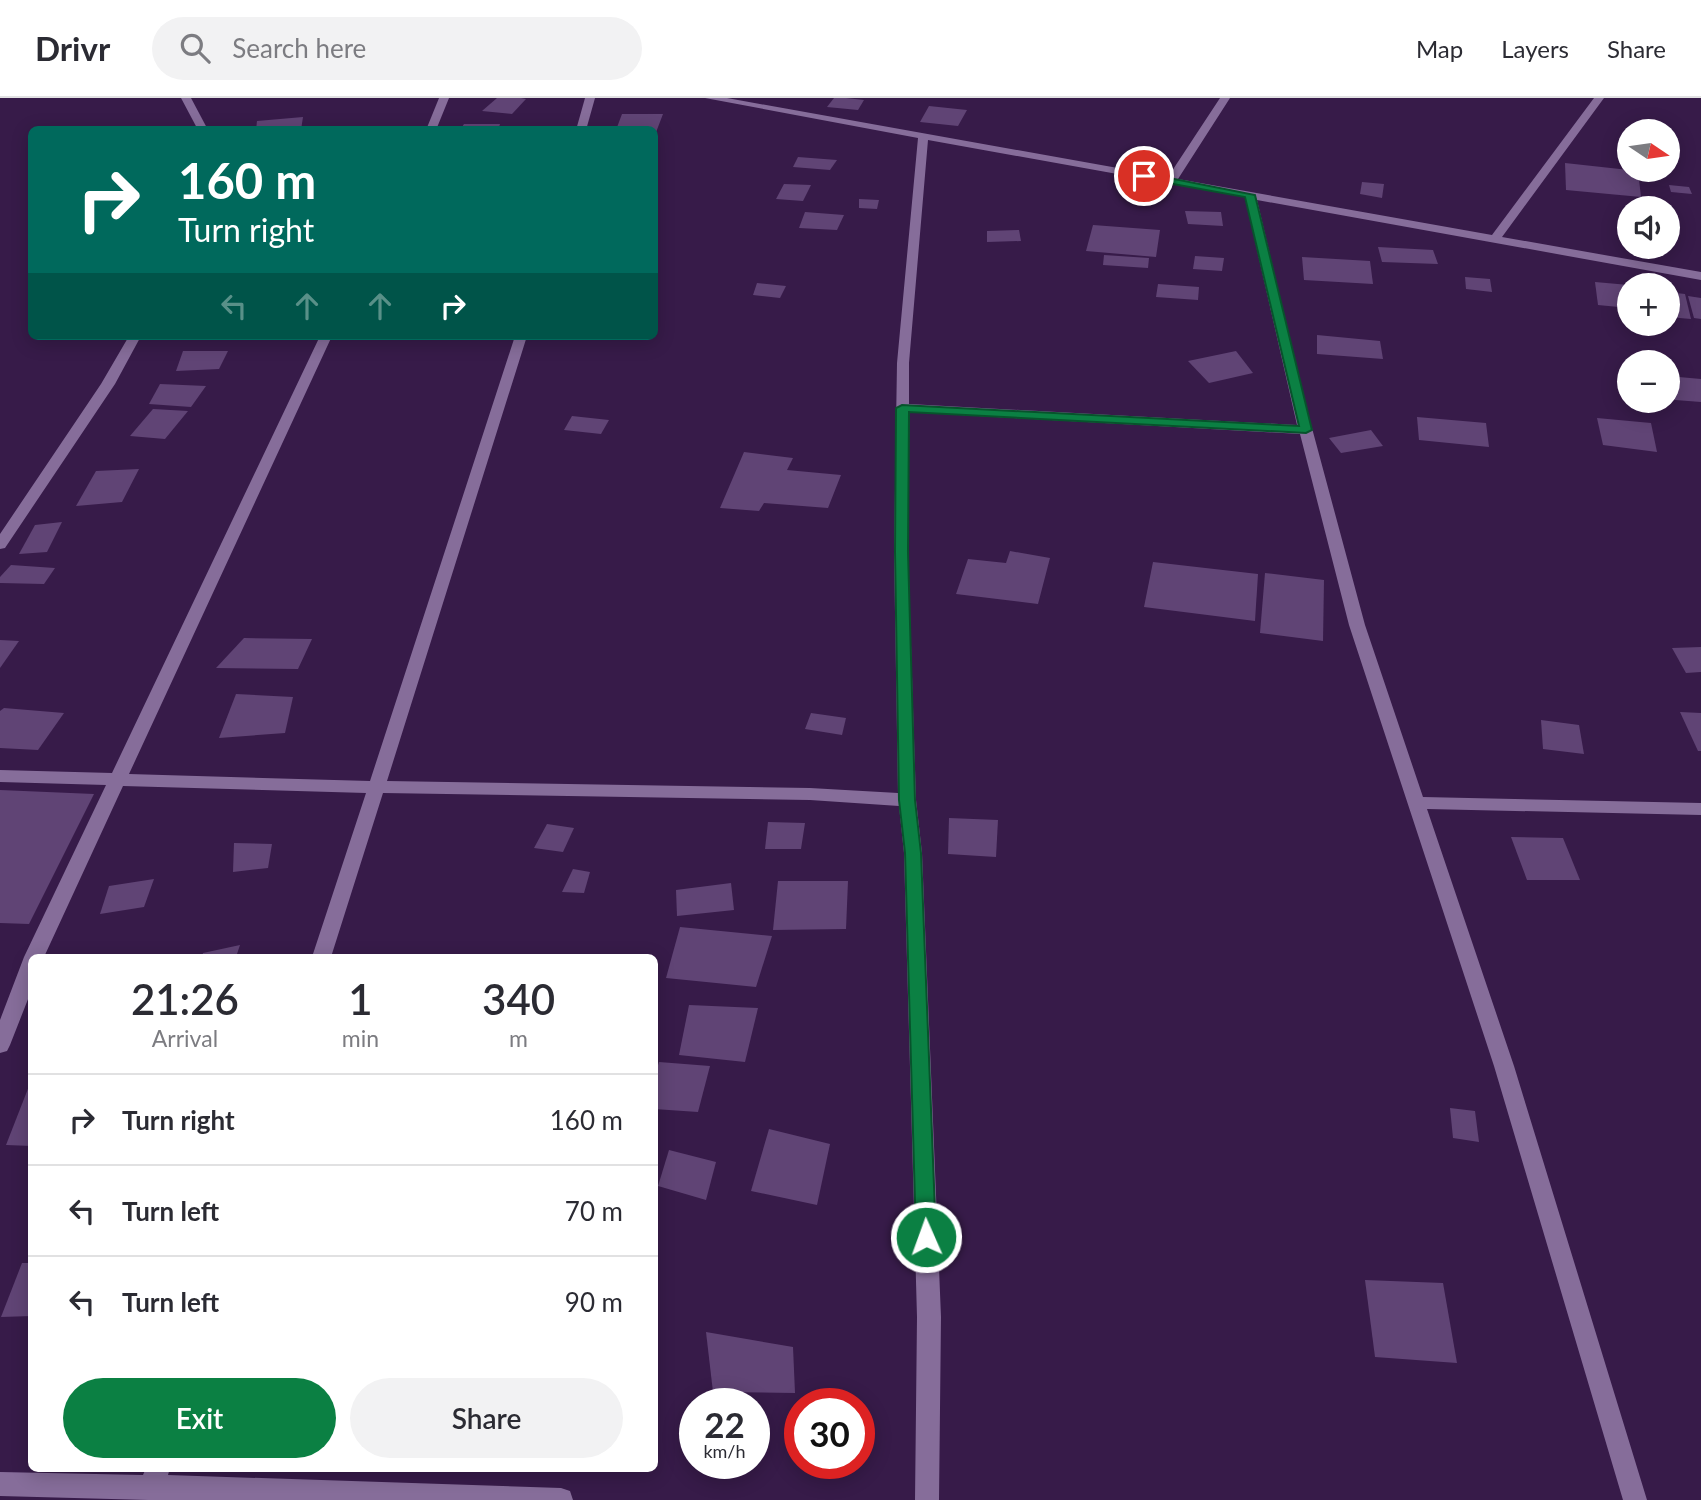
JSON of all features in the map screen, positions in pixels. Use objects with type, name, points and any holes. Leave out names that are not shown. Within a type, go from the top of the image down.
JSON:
[{"type":"street","points":[[186,98],[201,126]]},
{"type":"street","points":[[432,126],[444,98]]},
{"type":"street","points":[[582,126],[590,98]]},
{"type":"street","points":[[710,98],[1496,237],[1701,276]]},
{"type":"street","points":[[1171,181],[1225,98]]},
{"type":"street","points":[[1496,237],[1599,98]]},
{"type":"street","points":[[923,136],[903,363],[901,552],[907,800],[913,853],[929,1317],[927,1500]]},
{"type":"street","points":[[1250,195],[1306,430],[1357,625],[1504,1066],[1635,1500]]},
{"type":"street","points":[[0,545],[108,384],[133,340]]},
{"type":"street","points":[[35,954],[324,340]]},
{"type":"street","points":[[322,954],[513,370],[520,340]]},
{"type":"street","points":[[902,408],[1306,430]]},
{"type":"street","points":[[0,776],[376,787],[820,794],[907,800]]},
{"type":"street","points":[[1418,803],[1701,809]]},
{"type":"street","points":[[0,1045],[28,973]]},
{"type":"street","points":[[0,1484],[154,1479],[331,1496],[561,1500]]},
{"type":"building","points":[[497,98],[526,99],[512,114],[482,111]]},
{"type":"building","points":[[834,98],[864,100],[858,110],[827,107]]},
{"type":"building","points":[[929,106],[967,110],[958,126],[920,122]]},
{"type":"building","points":[[622,114],[663,114],[658,127],[618,126]]},
{"type":"building","points":[[303,117],[302,126],[256,126],[257,121]]},
{"type":"building","points":[[464,124],[500,124],[499,126],[463,126]]},
{"type":"building","points":[[798,157],[837,160],[830,170],[793,167]]},
{"type":"building","points":[[1565,163],[1617,169],[1617,182],[1639,182],[1641,196],[1630,196],[1566,190]]},
{"type":"building","points":[[1362,182],[1384,184],[1382,198],[1360,194]]},
{"type":"building","points":[[784,184],[811,185],[803,201],[776,199]]},
{"type":"building","points":[[1669,185],[1689,187],[1692,194],[1671,192]]},
{"type":"building","points":[[859,199],[879,200],[877,209],[859,208]]},
{"type":"building","points":[[1185,211],[1221,212],[1223,226],[1188,224]]},
{"type":"building","points":[[805,212],[844,215],[837,230],[799,228]]},
{"type":"building","points":[[1093,225],[1160,230],[1156,257],[1086,251]]},
{"type":"building","points":[[1019,230],[1021,241],[987,242],[987,231]]},
{"type":"building","points":[[1378,247],[1433,250],[1438,264],[1382,262]]},
{"type":"building","points":[[1104,255],[1149,258],[1148,268],[1103,265]]},
{"type":"building","points":[[1195,256],[1224,258],[1222,271],[1193,269]]},
{"type":"building","points":[[1302,257],[1370,261],[1373,284],[1304,280]]},
{"type":"building","points":[[1465,277],[1490,279],[1492,292],[1466,289]]},
{"type":"building","points":[[1595,282],[1617,284],[1617,307],[1598,305]]},
{"type":"building","points":[[757,283],[786,286],[780,298],[753,295]]},
{"type":"building","points":[[1158,284],[1199,287],[1198,300],[1156,297]]},
{"type":"building","points":[[1680,293],[1685,294],[1691,319],[1680,318]]},
{"type":"building","points":[[1688,296],[1701,298],[1701,319],[1694,318]]},
{"type":"building","points":[[1317,335],[1380,341],[1383,359],[1317,354]]},
{"type":"building","points":[[183,351],[228,351],[219,369],[176,371]]},
{"type":"building","points":[[1236,351],[1253,373],[1209,383],[1188,361]]},
{"type":"building","points":[[1680,377],[1701,379],[1701,402],[1680,400]]},
{"type":"building","points":[[160,384],[206,386],[191,407],[149,404]]},
{"type":"building","points":[[153,409],[188,411],[165,439],[130,436]]},
{"type":"building","points":[[572,416],[609,420],[601,434],[564,430]]},
{"type":"building","points":[[1417,417],[1486,423],[1489,447],[1419,440]]},
{"type":"building","points":[[1597,418],[1651,423],[1657,452],[1603,445]]},
{"type":"building","points":[[1371,430],[1383,446],[1341,453],[1329,438]]},
{"type":"building","points":[[744,452],[793,458],[787,470],[841,475],[828,508],[764,503],[759,511],[720,508]]},
{"type":"building","points":[[139,469],[122,502],[76,506],[96,471]]},
{"type":"building","points":[[62,522],[47,552],[19,554],[35,525]]},
{"type":"building","points":[[1010,551],[1050,558],[1038,604],[956,594],[968,559],[1006,563]]},
{"type":"building","points":[[1153,562],[1258,574],[1255,621],[1144,607]]},
{"type":"building","points":[[11,565],[55,568],[44,584],[0,583],[0,577]]},
{"type":"building","points":[[1265,573],[1324,580],[1323,641],[1260,633]]},
{"type":"building","points":[[244,638],[312,639],[298,669],[216,668]]},
{"type":"building","points":[[0,640],[19,641],[0,668]]},
{"type":"building","points":[[1701,647],[1701,672],[1686,673],[1672,648]]},
{"type":"building","points":[[236,694],[293,697],[285,733],[219,738]]},
{"type":"building","points":[[4,708],[64,713],[38,750],[0,748],[0,711]]},
{"type":"building","points":[[1680,712],[1701,713],[1701,751],[1698,751]]},
{"type":"building","points":[[811,713],[846,718],[842,735],[805,729]]},
{"type":"building","points":[[1541,720],[1579,725],[1584,754],[1543,749]]},
{"type":"building","points":[[0,790],[94,794],[29,924],[0,923]]},
{"type":"building","points":[[949,818],[998,820],[996,857],[948,854]]},
{"type":"building","points":[[768,822],[805,823],[801,849],[765,849]]},
{"type":"building","points":[[547,824],[574,828],[563,852],[534,848]]},
{"type":"building","points":[[1511,837],[1563,838],[1580,880],[1527,880]]},
{"type":"building","points":[[234,843],[272,844],[268,868],[233,872]]},
{"type":"building","points":[[573,869],[590,872],[584,893],[562,892]]},
{"type":"building","points":[[154,879],[144,907],[100,914],[109,886]]},
{"type":"building","points":[[778,881],[848,881],[846,929],[773,930]]},
{"type":"building","points":[[731,883],[734,910],[677,916],[676,890]]},
{"type":"building","points":[[680,927],[772,936],[756,987],[666,978]]},
{"type":"building","points":[[240,945],[237,954],[203,953]]},
{"type":"building","points":[[689,1005],[758,1008],[745,1062],[679,1055]]},
{"type":"building","points":[[659,1062],[710,1066],[698,1112],[658,1109]]},
{"type":"building","points":[[28,1089],[28,1146],[6,1145]]},
{"type":"building","points":[[1450,1108],[1475,1111],[1479,1142],[1453,1138]]},
{"type":"building","points":[[769,1129],[830,1144],[817,1205],[751,1191]]},
{"type":"building","points":[[669,1150],[716,1162],[706,1200],[658,1186]]},
{"type":"building","points":[[22,1263],[28,1263],[28,1316],[1,1317]]},
{"type":"building","points":[[1365,1280],[1443,1283],[1457,1363],[1375,1357]]},
{"type":"building","points":[[706,1332],[793,1347],[795,1388],[784,1388],[784,1393],[770,1393],[770,1388],[713,1388]]},
{"type":"route","points":[[926,1237],[913,853],[907,800],[901,552],[902,408],[1052,414],[1306,430],[1250,195],[1144,176]]}]
